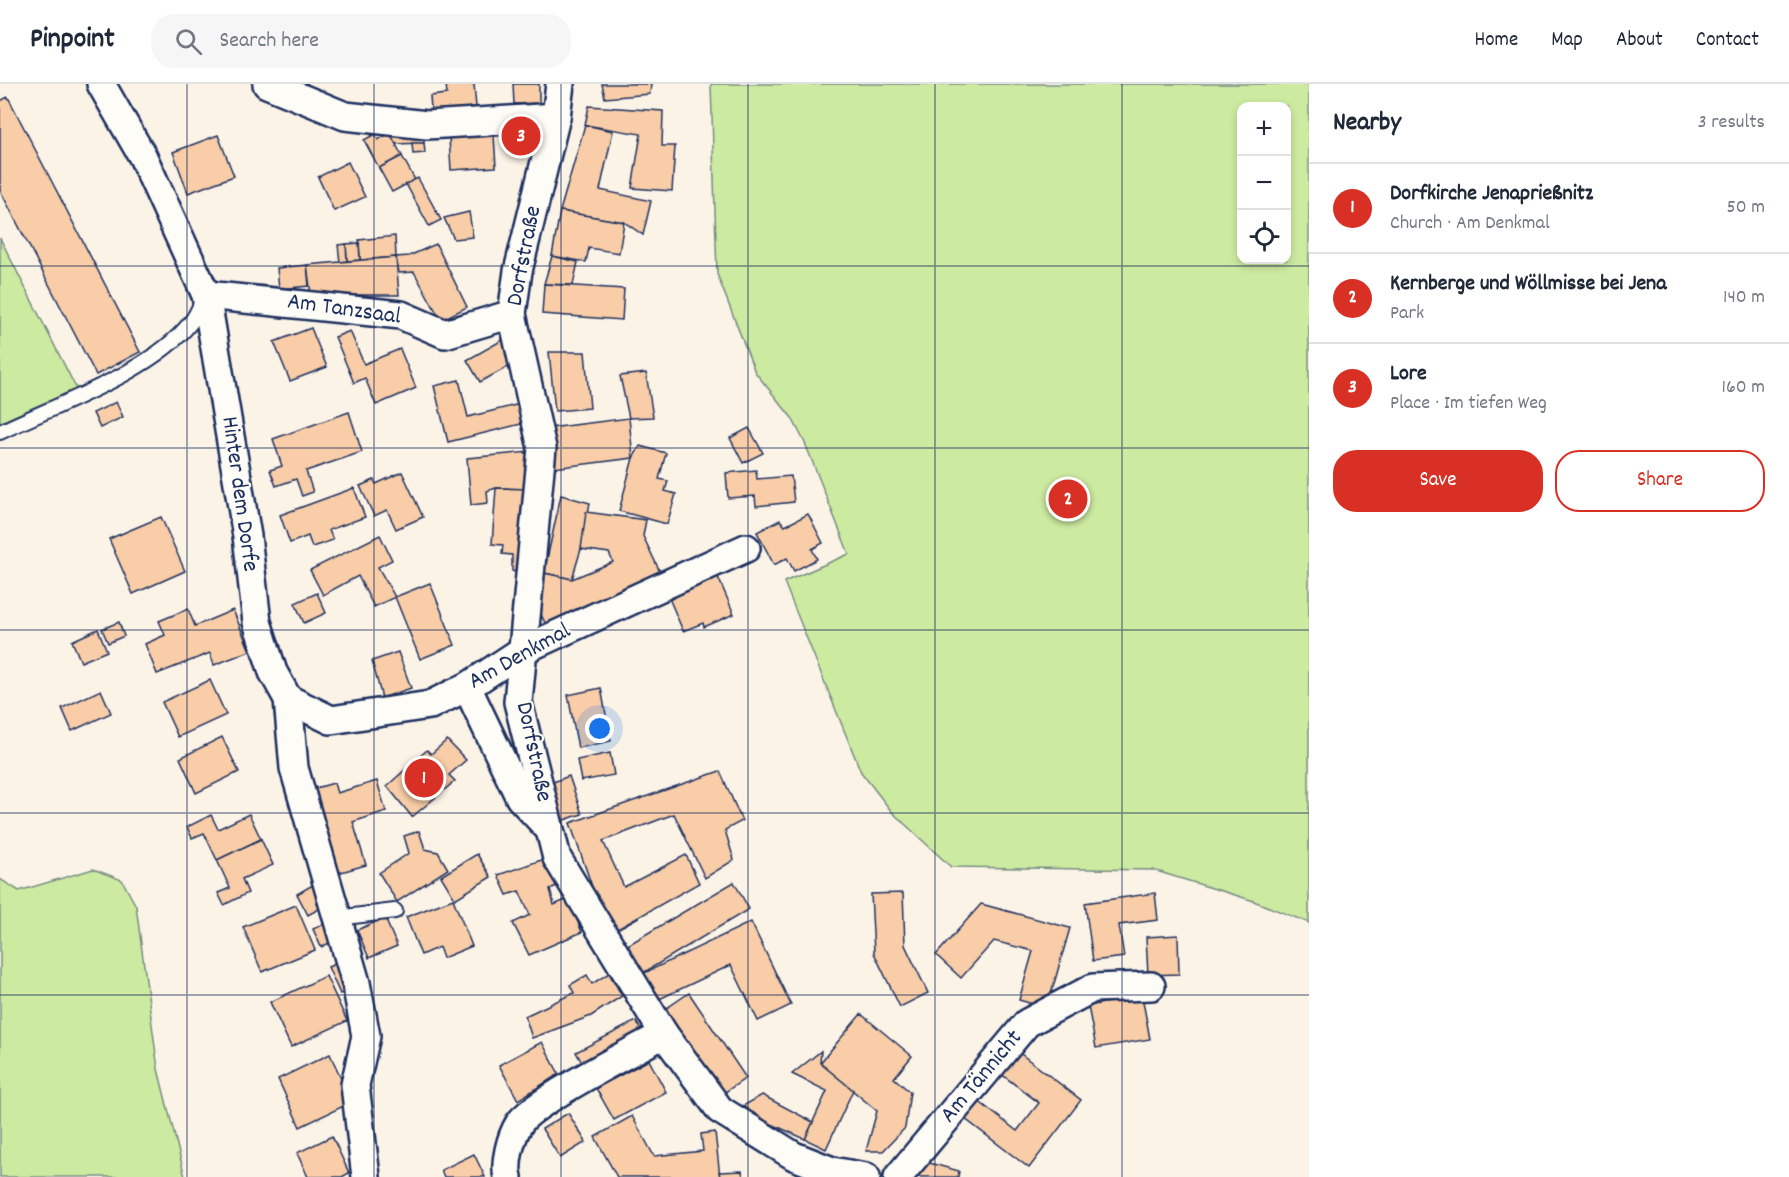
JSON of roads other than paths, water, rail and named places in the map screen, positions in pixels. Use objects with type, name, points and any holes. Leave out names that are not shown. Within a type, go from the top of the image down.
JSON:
[{"type":"street","name":"Hinter dem Dorfe","points":[[101,84],[142,157],[206,295],[247,536],[257,622],[273,672],[288,699],[294,768],[356,983],[366,1035],[355,1085],[366,1177]]},
{"type":"street","points":[[267,84],[345,116],[427,125],[556,117]]},
{"type":"street","name":"Dorfstraße","points":[[560,84],[556,117],[518,271],[512,314],[542,448],[518,702],[557,858],[664,1034],[720,1110],[794,1156],[832,1171],[866,1177]]},
{"type":"street","name":"Am Tanzsaal","points":[[206,295],[401,315],[445,334],[512,314]]},
{"type":"street","name":"Am Denkmal","points":[[288,699],[331,720],[430,705],[467,687],[523,650],[746,549]]},
{"type":"street","points":[[467,687],[520,798],[550,830]]},
{"type":"street","name":"Am Tännicht","points":[[898,1177],[1027,1023],[1093,988],[1151,986]]},
{"type":"street","points":[[508,1177],[505,1167],[519,1123],[542,1104],[664,1034]]},
{"type":"lane","points":[[0,432],[130,371],[170,344],[192,321],[206,295]]},
{"type":"lane","points":[[337,918],[395,911]]},
{"type":"place","name":"Lore","points":[[521,136]]},
{"type":"place","name":"Kernberge und Wöllmisse bei Jena","points":[[1068,499]]},
{"type":"place","name":"Dorfkirche Jenaprießnitz","points":[[424,778]]}]
